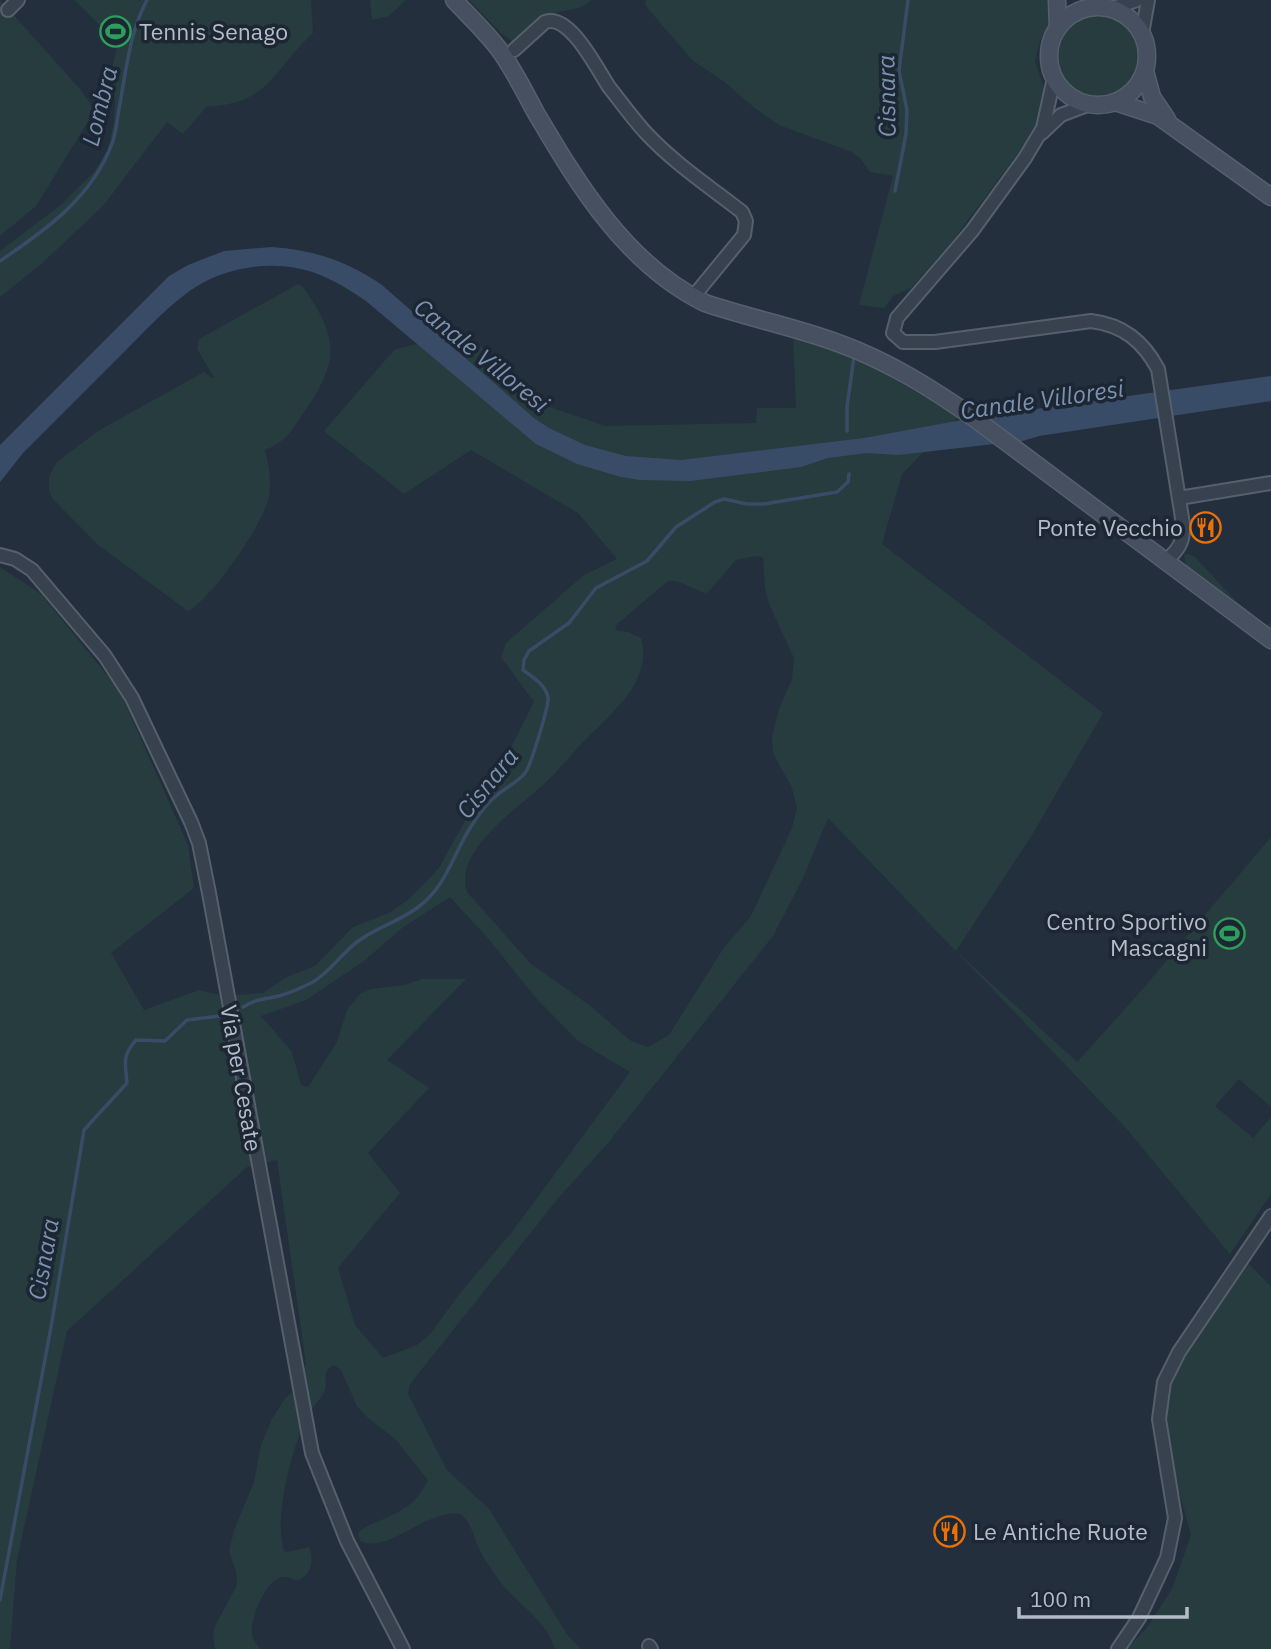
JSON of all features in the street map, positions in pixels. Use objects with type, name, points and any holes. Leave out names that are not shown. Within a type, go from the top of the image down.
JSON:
[{"type":"street","points":[[8,10],[18,0]]},
{"type":"street","points":[[454,0],[498,48],[573,173],[606,220],[653,269],[693,297],[863,352],[916,380],[974,418],[1271,640]]},
{"type":"street","points":[[1038,138],[1046,119],[1054,78],[1049,52],[1058,28],[1057,0]]},
{"type":"street","points":[[1058,28],[1072,15],[1090,8],[1138,0]]},
{"type":"street","points":[[1142,34],[1147,0]]},
{"type":"street","points":[[1101,5],[1133,21],[1142,34],[1147,52],[1145,71],[1137,86],[1115,102]]},
{"type":"street","points":[[514,50],[545,22],[550,20],[562,23],[646,133],[742,212],[746,221],[744,235],[693,297]]},
{"type":"street","points":[[1145,71],[1156,106],[1173,126]]},
{"type":"street","points":[[1054,78],[1073,98],[1090,104]]},
{"type":"street","points":[[1166,561],[1184,539],[1161,383],[1158,369],[1144,346],[1125,331],[1103,323],[1079,322],[935,342],[903,342],[893,333],[897,318],[972,231],[1038,138],[1061,116],[1090,104],[1115,102],[1147,111],[1173,126],[1271,197]]},
{"type":"street","points":[[1179,498],[1271,483]]},
{"type":"street","name":"Via per Cesate","points":[[0,555],[15,559],[32,570],[105,656],[132,698],[199,843],[312,1453],[347,1541],[403,1649]]},
{"type":"street","points":[[1118,1649],[1139,1618],[1167,1558],[1175,1518],[1159,1419],[1164,1382],[1179,1352],[1271,1216]]},
{"type":"green space","points":[[0,0],[79,88],[95,110],[36,206],[0,236]]},
{"type":"green space","points":[[74,0],[311,0],[313,33],[257,92],[228,104],[206,107],[183,134],[167,122],[103,206],[40,265],[0,297],[0,251],[62,204],[94,172],[108,148],[114,123],[115,102],[109,82],[118,43]]},
{"type":"green space","points":[[370,0],[406,0],[389,16],[372,20]]},
{"type":"green space","points":[[469,0],[591,0],[576,9],[550,15],[516,44],[501,33]]},
{"type":"green space","points":[[646,0],[1051,0],[1050,22],[1040,41],[1035,61],[1045,90],[1039,120],[1025,144],[950,244],[911,288],[893,296],[884,308],[859,305],[893,176],[870,172],[852,152],[779,125],[756,109],[723,81],[692,60],[645,5]]},
{"type":"green space","points":[[1097,15],[1113,18],[1126,27],[1135,40],[1138,56],[1135,72],[1126,85],[1113,94],[1097,97],[1081,94],[1068,85],[1059,72],[1056,56],[1059,40],[1068,27],[1081,18]]},
{"type":"green space","points":[[298,284],[303,287],[324,321],[329,336],[329,365],[315,396],[295,425],[282,440],[265,450],[270,491],[255,530],[221,579],[188,611],[97,544],[53,499],[49,492],[49,476],[57,462],[98,431],[204,372],[214,377],[197,349],[199,339]]},
{"type":"green space","points":[[464,331],[541,404],[605,426],[756,423],[757,408],[796,408],[793,338],[859,358],[958,417],[902,474],[882,544],[1103,713],[1032,835],[956,951],[1077,1062],[1271,837],[1271,1107],[1239,1079],[1215,1106],[1253,1138],[1271,1117],[1271,1194],[1230,1254],[1125,1127],[828,818],[802,880],[773,936],[608,1143],[560,1196],[410,1384],[408,1394],[447,1470],[489,1509],[567,1634],[581,1649],[555,1649],[537,1619],[496,1576],[480,1551],[469,1523],[461,1514],[435,1518],[382,1542],[371,1544],[360,1541],[358,1533],[362,1529],[408,1506],[428,1480],[396,1440],[357,1406],[341,1370],[334,1365],[327,1371],[324,1392],[304,1424],[292,1459],[283,1500],[281,1536],[284,1551],[309,1547],[312,1562],[309,1570],[299,1580],[284,1577],[276,1579],[265,1592],[256,1610],[252,1628],[253,1638],[260,1649],[215,1649],[213,1633],[216,1624],[237,1585],[236,1571],[229,1552],[234,1530],[254,1482],[261,1445],[272,1419],[286,1397],[297,1389],[306,1364],[277,1160],[247,1167],[67,1331],[17,1560],[10,1649],[0,1649],[0,567],[41,594],[119,690],[188,845],[194,888],[111,953],[144,1010],[199,990],[223,996],[263,993],[287,977],[315,966],[353,927],[391,912],[410,898],[439,868],[466,819],[498,773],[534,702],[501,657],[506,643],[584,575],[617,559],[578,513],[471,450],[404,494],[324,431],[394,350]],"holes":[[[763,557],[769,604],[794,658],[792,679],[779,709],[772,736],[773,753],[792,788],[797,808],[792,828],[751,916],[723,949],[669,1035],[648,1047],[631,1041],[588,1004],[531,964],[467,892],[465,877],[469,861],[490,832],[550,778],[629,693],[641,667],[641,638],[615,630],[617,624],[668,581],[707,593],[736,560]],[[450,897],[486,936],[536,998],[578,1041],[630,1072],[512,1232],[460,1293],[431,1333],[417,1345],[383,1358],[355,1325],[338,1268],[400,1193],[368,1153],[429,1088],[387,1060],[466,979],[422,979],[404,985],[371,989],[360,994],[347,1010],[337,1042],[308,1087],[301,1085],[292,1052],[261,1016],[306,1000],[364,961],[402,928]]]},
{"type":"green space","points":[[1184,555],[1195,557],[1237,602],[1266,625],[1271,624],[1271,632],[1187,568]]},
{"type":"green space","points":[[1248,1263],[1271,1287],[1271,1649],[1126,1649],[1146,1629],[1172,1589],[1191,1535],[1163,1432],[1164,1397],[1176,1371]]},
{"type":"water","name":"Canale Villoresi","points":[[272,247],[330,258],[382,285],[534,418],[585,445],[626,456],[681,460],[864,438],[962,420],[994,444],[898,455],[867,453],[828,458],[801,467],[690,481],[621,477],[577,464],[536,444],[366,301],[348,289],[311,272],[273,266],[235,270],[199,285],[183,296],[153,322],[23,453],[0,482],[0,445],[169,276],[188,265],[224,251]]},
{"type":"water","name":"Canale Villoresi","points":[[1271,376],[1271,401],[1039,436],[1019,442],[986,416]]},
{"type":"waterway","name":"Lombra","points":[[0,261],[66,210],[81,195],[104,161],[114,137],[132,40],[147,0]]},
{"type":"waterway","name":"Cisnara","points":[[895,191],[906,134],[907,110],[899,71],[908,0]]},
{"type":"waterway","name":"Cisnara","points":[[847,431],[847,407],[854,357]]},
{"type":"waterway","name":"Cisnara","points":[[243,1007],[313,982],[357,942],[410,913],[436,890],[480,813],[492,799],[528,769],[548,697],[535,678],[523,670],[524,660],[529,651],[569,623],[596,588],[647,561],[676,527],[715,502],[724,499],[747,504],[764,504],[837,492],[848,482],[849,474]]},
{"type":"waterway","name":"Cisnara","points":[[0,1600],[51,1327],[84,1130],[127,1083],[125,1060],[136,1040],[165,1041],[187,1020],[227,1015]]},
{"type":"place","name":"Tennis Senago","points":[[116,31]]},
{"type":"place","name":"Ponte Vecchio","points":[[1206,527]]},
{"type":"place","name":"Centro Sportivo Mascagni","points":[[1230,934]]},
{"type":"place","name":"Le Antiche Ruote","points":[[950,1531]]}]
